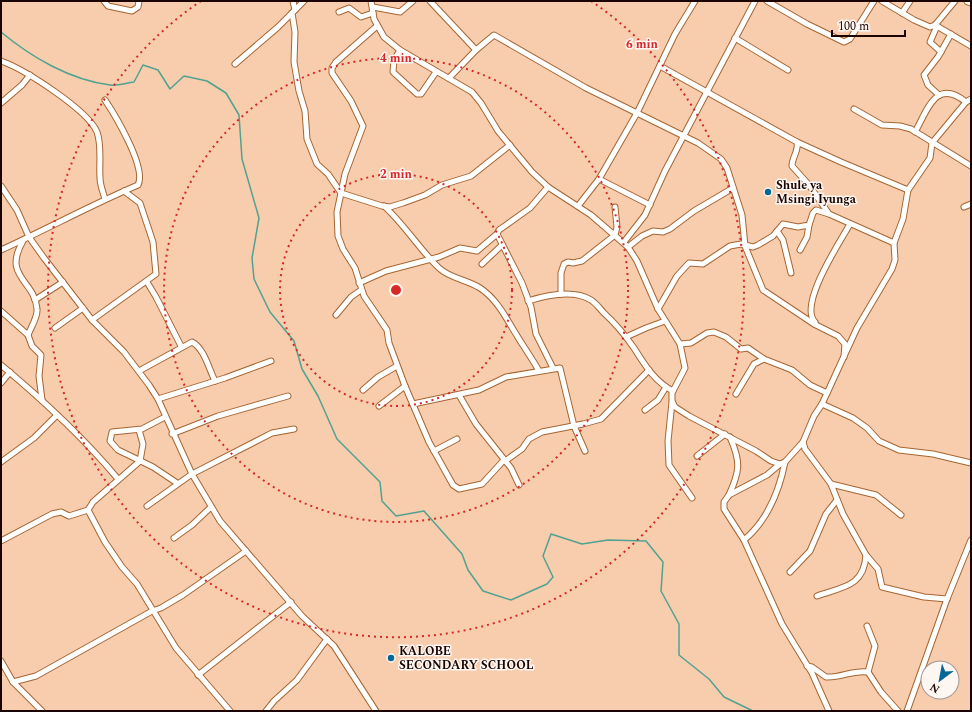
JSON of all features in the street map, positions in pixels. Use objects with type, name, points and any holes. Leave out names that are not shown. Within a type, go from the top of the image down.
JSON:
[{"type":"street","points":[[104,1],[108,6],[132,10],[138,7],[139,1]]},
{"type":"street","points":[[293,1],[295,32],[294,62],[299,91],[305,111],[307,139],[317,164],[328,174],[341,193],[390,207],[414,200],[442,185],[468,177],[510,145]]},
{"type":"street","points":[[235,64],[304,1]]},
{"type":"street","points":[[413,1],[400,12],[372,4],[377,26],[384,37],[400,50],[436,72],[467,88],[477,97],[498,131],[532,172],[548,187],[578,206],[624,242],[637,261],[658,309],[680,344],[685,368],[673,391],[669,461],[672,470],[692,498]]},
{"type":"street","points":[[430,1],[476,50]]},
{"type":"street","points":[[578,206],[599,179],[637,113],[675,34],[696,1]]},
{"type":"street","points":[[624,242],[639,224],[650,205],[755,1]]},
{"type":"street","points":[[767,1],[844,42],[850,39],[874,1]]},
{"type":"street","points":[[882,1],[925,25],[930,27],[936,25],[971,46]]},
{"type":"street","points":[[902,13],[910,1]]},
{"type":"street","points":[[941,52],[930,42],[936,25],[955,1]]},
{"type":"street","points":[[339,12],[349,8],[361,17],[373,13]]},
{"type":"street","points":[[377,26],[336,62],[332,68],[332,73],[351,101],[363,126],[345,174],[337,212],[338,236],[343,249],[355,268],[361,290],[386,330],[404,386],[434,450],[453,485],[457,489],[482,484],[505,460],[537,434],[553,429],[574,426],[601,419],[649,370]]},
{"type":"street","points":[[938,95],[928,85],[924,75],[952,34]]},
{"type":"street","points":[[449,78],[476,50],[494,35],[586,88],[698,143],[721,159],[727,168],[742,215],[745,246],[765,292],[843,340],[845,344],[844,356]]},
{"type":"street","points":[[735,38],[788,70]]},
{"type":"street","points":[[400,50],[394,60],[393,72],[417,94],[420,94],[436,72]]},
{"type":"street","points":[[1,61],[14,65],[30,75],[73,106],[95,128],[99,141],[100,179],[105,199]]},
{"type":"street","points":[[660,66],[797,142],[908,190]]},
{"type":"street","points":[[1,103],[22,85],[30,75]]},
{"type":"street","points":[[729,495],[767,475],[782,463],[803,442],[814,416],[822,404],[866,311],[892,269],[895,260],[894,243],[904,212],[908,190],[930,158],[932,143],[968,101],[947,92],[938,95],[928,108],[915,132]]},
{"type":"street","points":[[1,250],[23,241],[36,232],[74,216],[105,199],[138,185],[140,176],[123,128],[105,100]]},
{"type":"street","points":[[854,109],[882,125],[900,126],[915,132],[971,166]]},
{"type":"street","points":[[797,142],[798,150],[792,160],[792,166],[809,185],[829,214]]},
{"type":"street","points":[[599,179],[650,205]]},
{"type":"street","points":[[1,186],[17,210],[29,237],[92,320],[124,352],[158,399],[164,417],[192,474],[211,507],[232,538],[246,551],[307,621],[327,639],[341,656],[376,711]]},
{"type":"street","points":[[359,282],[397,268],[431,260],[460,248],[477,251],[497,234],[499,230],[530,208],[548,187]]},
{"type":"street","points":[[628,246],[642,236],[653,231],[663,232],[670,229],[694,211],[733,188]]},
{"type":"street","points":[[92,320],[147,282],[157,273],[153,242],[140,203],[124,191]]},
{"type":"street","points":[[964,207],[971,204]]},
{"type":"street","points":[[384,206],[407,230],[431,260],[446,274],[469,281],[489,296],[506,316],[539,371]]},
{"type":"street","points":[[561,294],[561,273],[564,264],[568,262],[573,263],[582,261],[615,235],[617,227],[614,207]]},
{"type":"street","points":[[800,250],[807,237],[813,213],[816,210],[829,214],[894,243]]},
{"type":"street","points":[[658,309],[677,276],[689,263],[702,264],[730,246],[741,244],[745,246],[758,245],[773,236],[782,224],[798,227],[809,225]]},
{"type":"street","points":[[819,326],[810,315],[813,296],[850,224]]},
{"type":"street","points":[[777,231],[783,240],[792,273]]},
{"type":"street","points":[[497,234],[518,275],[528,301],[536,334],[553,368]]},
{"type":"street","points":[[23,241],[16,257],[16,265],[35,300],[37,310],[28,335]]},
{"type":"street","points":[[482,264],[502,245]]},
{"type":"street","points":[[35,300],[63,282]]},
{"type":"street","points":[[147,282],[181,346]]},
{"type":"street","points":[[336,315],[351,297],[361,290]]},
{"type":"street","points":[[528,301],[545,295],[561,294],[575,295],[592,301],[615,323],[649,370],[666,387],[673,391]]},
{"type":"street","points":[[55,328],[83,308]]},
{"type":"street","points":[[1,311],[28,335],[32,346],[41,355],[39,376],[42,400]]},
{"type":"street","points":[[626,337],[665,321]]},
{"type":"street","points":[[680,344],[691,343],[707,333],[714,332],[726,337],[741,349],[750,349],[764,359],[792,370],[810,384],[827,393]]},
{"type":"street","points":[[139,371],[181,346],[192,342],[197,345],[214,381]]},
{"type":"street","points":[[736,394],[754,364],[764,359]]},
{"type":"street","points":[[158,399],[271,361]]},
{"type":"street","points":[[1,364],[92,447],[118,479]]},
{"type":"street","points":[[363,390],[378,377],[397,366]]},
{"type":"street","points":[[413,404],[459,395],[483,388],[506,377],[560,368],[574,426],[585,451]]},
{"type":"street","points":[[1,383],[10,372]]},
{"type":"street","points":[[379,406],[404,386]]},
{"type":"street","points":[[645,410],[658,400],[666,387]]},
{"type":"street","points":[[459,395],[476,424],[511,468],[519,485]]},
{"type":"street","points":[[172,434],[218,416],[288,396]]},
{"type":"street","points":[[672,401],[675,407],[686,414],[771,461],[782,463]]},
{"type":"street","points":[[822,404],[853,418],[868,428],[879,441],[899,450],[933,454],[971,463]]},
{"type":"street","points":[[1,462],[34,438],[57,415]]},
{"type":"street","points":[[164,417],[152,425],[139,430],[112,432],[110,441],[118,450],[162,473],[177,483]]},
{"type":"street","points":[[147,506],[177,483],[192,474],[272,433],[294,429]]},
{"type":"street","points":[[1,541],[52,514],[61,512],[69,516],[88,510],[93,502],[140,461],[143,444],[139,430]]},
{"type":"street","points":[[696,456],[728,436]]},
{"type":"street","points":[[728,436],[737,454],[738,475],[729,495],[724,502],[724,509],[744,540],[782,624],[807,666],[829,711]]},
{"type":"street","points":[[434,450],[457,439]]},
{"type":"street","points":[[803,442],[804,449],[831,484],[857,541],[878,569],[882,587],[924,597],[947,600]]},
{"type":"street","points":[[744,540],[765,518],[780,483],[782,463]]},
{"type":"street","points":[[831,484],[876,496],[901,515]]},
{"type":"street","points":[[790,572],[810,551],[826,514],[837,500]]},
{"type":"street","points":[[174,538],[192,525],[211,507]]},
{"type":"street","points":[[88,510],[105,542],[122,567],[137,584],[152,611],[176,648],[230,711]]},
{"type":"street","points":[[907,711],[947,600],[971,540]]},
{"type":"street","points":[[13,682],[36,676],[152,611],[161,608],[183,595],[246,551]]},
{"type":"street","points":[[817,596],[853,583],[859,577],[864,566],[866,555]]},
{"type":"street","points":[[198,675],[291,602]]},
{"type":"street","points":[[867,626],[875,646],[868,672],[881,692],[898,711]]},
{"type":"street","points":[[266,711],[274,701],[297,680],[327,639]]},
{"type":"street","points":[[1,661],[13,682],[42,711]]},
{"type":"street","points":[[807,666],[812,667],[826,677],[839,676],[852,671],[868,672]]},
{"type":"waterway","points":[[1,32],[38,58],[66,73],[80,78],[113,85],[134,82],[143,65],[158,70],[170,89],[184,76],[207,81],[226,93],[239,115],[242,159],[259,218],[252,258],[254,279],[270,312],[294,341],[302,369],[318,396],[337,439],[380,482],[382,501],[396,516],[424,511],[462,554],[468,570],[483,591],[511,600],[547,584],[553,577],[543,556],[551,534],[582,544],[608,540],[646,541],[663,562],[661,591],[679,624],[679,655],[709,679],[724,697],[753,711]]},
{"type":"place","name":"Shule ya Msingi Iyunga","points":[[768,192]]},
{"type":"place","name":"KALOBE SECONDARY SCHOOL","points":[[391,658]]}]
